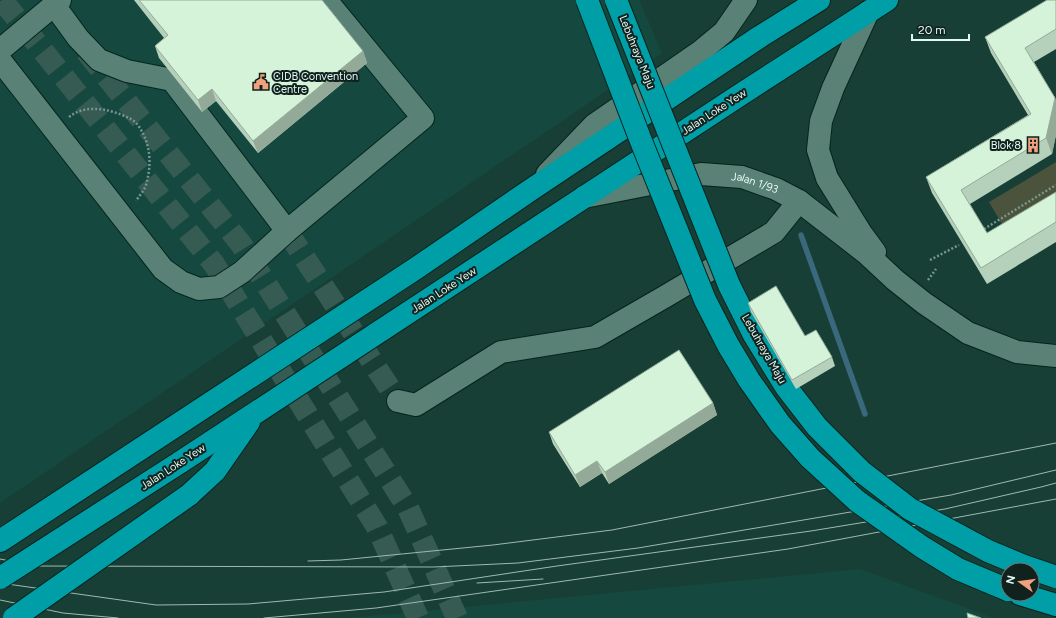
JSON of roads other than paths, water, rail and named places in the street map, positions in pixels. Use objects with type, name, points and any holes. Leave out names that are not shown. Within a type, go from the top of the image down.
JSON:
[{"type":"highway","points":[[587,0],[641,141],[705,300],[728,345],[749,380],[780,424],[810,458],[857,501],[922,547],[958,568],[1000,586]]},
{"type":"highway","name":"Lebuhraya Maju","points":[[616,0],[729,285],[754,335],[790,393],[817,427],[862,472],[910,509],[988,551],[1056,577]]},
{"type":"highway","points":[[0,541],[415,269],[761,36],[819,0]]},
{"type":"highway","name":"Jalan Loke Yew","points":[[0,578],[256,413],[887,0]]},
{"type":"highway","points":[[14,618],[189,495],[215,471],[256,413]]},
{"type":"highway","points":[[1040,600],[1056,605]]},
{"type":"street","points":[[0,60],[163,269],[181,282],[199,289],[219,287],[242,272],[287,231],[423,118],[326,0]]},
{"type":"street","points":[[532,189],[594,125],[700,51],[724,32],[746,0]]},
{"type":"street","points":[[0,50],[57,2],[78,38],[99,60],[128,71],[172,80],[287,231]]},
{"type":"street","name":"Jalan 1/93","points":[[868,12],[833,88],[821,121],[818,150],[827,178],[861,233],[896,280]]},
{"type":"street","name":"Jalan 1/93","points":[[584,197],[701,174],[742,176],[776,189],[799,201],[866,253],[924,304],[968,333],[1017,352],[1056,356]]},
{"type":"street","points":[[398,401],[416,405],[500,352],[595,337],[774,232],[799,201]]},
{"type":"waterway","points":[[801,235],[865,414]]},
{"type":"tunnel","points":[[2,0],[214,264],[377,527],[418,618]]},
{"type":"tunnel","points":[[86,51],[241,244],[408,508],[457,618]]},
{"type":"tunnel","points":[[287,231],[398,401]]},
{"type":"tram line","points":[[308,561],[341,560],[493,545],[612,530],[1056,443]]},
{"type":"tram line","points":[[0,559],[34,566],[434,567],[518,563],[638,548],[951,495],[1056,470]]},
{"type":"tram line","points":[[0,583],[156,605],[248,604],[384,592],[557,566],[811,531],[945,509],[1056,483]]},
{"type":"tram line","points":[[264,618],[376,608],[788,549],[1056,499]]},
{"type":"tram line","points":[[477,583],[543,579]]},
{"type":"tram line","points":[[0,600],[63,613],[118,618]]},
{"type":"place","name":"CIDB Convention Centre","points":[[261,82]]},
{"type":"place","name":"Blok 8","points":[[1033,145]]}]
